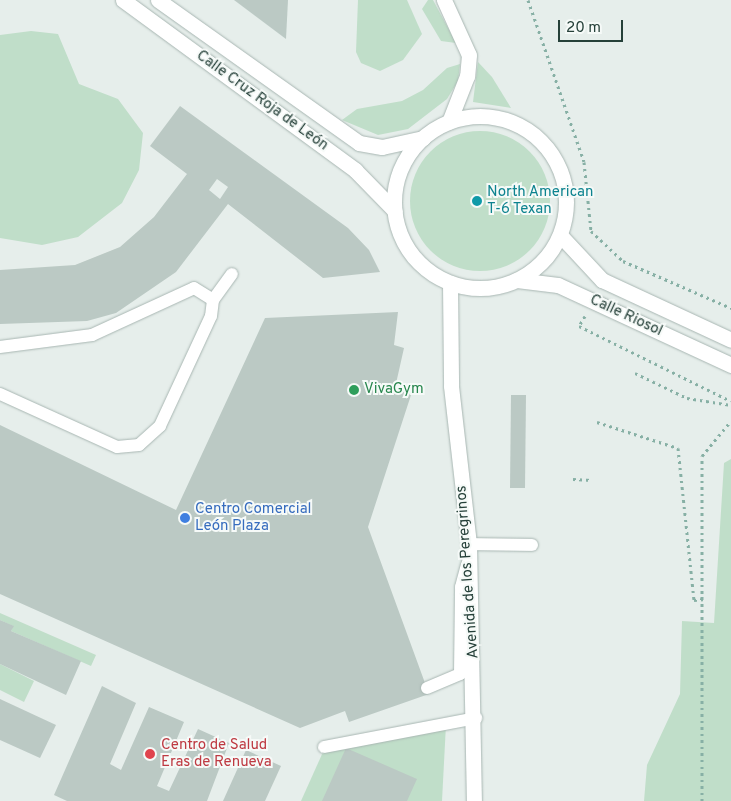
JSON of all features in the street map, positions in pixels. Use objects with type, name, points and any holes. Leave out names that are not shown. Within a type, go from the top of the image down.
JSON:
[{"type":"main road","name":"Calle Cruz Roja de León","points":[[123,0],[355,170],[395,210]]},
{"type":"main road","name":"Calle Cruz Roja de León","points":[[158,0],[359,143],[382,146],[423,138]]},
{"type":"main road","points":[[444,0],[469,55],[467,76],[449,122]]},
{"type":"main road","points":[[495,117],[536,137],[552,154],[564,180],[566,208],[560,235],[535,269],[517,280],[496,287],[450,283],[412,255],[395,210],[396,184],[406,159],[423,138],[449,122],[495,117]]},
{"type":"main road","name":"Calle Riosol","points":[[560,235],[602,280],[731,340]]},
{"type":"main road","name":"Calle Riosol","points":[[517,280],[558,285],[731,365]]},
{"type":"main road","name":"Avenida de los Peregrinos","points":[[450,283],[451,386],[469,550],[476,718],[474,801]]},
{"type":"lane","points":[[0,394],[117,447],[139,445],[160,426],[211,316],[213,300],[232,274]]},
{"type":"lane","points":[[0,347],[92,335],[194,288],[213,300]]},
{"type":"lane","points":[[426,688],[460,674],[461,587],[469,550],[532,545]]},
{"type":"lane","points":[[324,747],[476,718]]},
{"type":"path","points":[[528,0],[584,162],[591,231],[623,261],[731,308]]},
{"type":"path","points":[[585,315],[579,326],[731,401]]},
{"type":"path","points":[[635,373],[687,398],[731,405]]},
{"type":"path","points":[[702,801],[706,599],[702,456],[731,421]]},
{"type":"path","points":[[597,422],[678,448],[694,600],[706,599]]},
{"type":"path","points":[[572,479],[592,480]]},
{"type":"green space","points":[[358,0],[407,0],[422,34],[403,60],[380,71],[361,63],[356,52]]},
{"type":"green space","points":[[428,0],[433,0],[456,43],[441,41],[422,9]]},
{"type":"green space","points":[[31,31],[58,34],[79,84],[118,99],[143,133],[139,170],[122,203],[78,237],[42,245],[0,238],[0,35]]},
{"type":"green space","points":[[478,62],[492,77],[511,108],[473,102]]},
{"type":"green space","points":[[460,64],[458,81],[447,99],[408,129],[378,135],[342,120],[357,109],[402,101],[423,90],[447,68]]},
{"type":"green space","points":[[480,131],[507,137],[519,143],[529,152],[538,162],[544,174],[550,201],[544,228],[538,240],[529,250],[519,259],[507,265],[480,271],[453,265],[441,259],[431,250],[422,240],[416,228],[410,201],[416,174],[422,162],[431,152],[441,143],[453,137]]},
{"type":"green space","points":[[731,459],[731,801],[644,801],[647,765],[680,694],[682,621],[714,623],[724,463]]},
{"type":"green space","points":[[0,613],[96,655],[91,666],[11,631],[13,626],[0,620]]},
{"type":"green space","points":[[0,664],[34,681],[24,702],[0,690]]},
{"type":"green space","points":[[446,724],[442,801],[301,801],[323,752]]},
{"type":"building","points":[[234,0],[288,0],[286,39]]},
{"type":"building","points":[[180,106],[348,228],[369,250],[380,272],[323,278],[228,204],[176,272],[116,313],[87,321],[0,324],[0,270],[75,265],[120,247],[154,217],[187,174],[150,146]],"holes":[[[217,179],[228,187],[220,199],[209,190]]]},
{"type":"building","name":"Centro Comercial León Plaza","points":[[398,312],[394,345],[404,348],[395,388],[411,395],[368,527],[429,694],[349,722],[345,711],[300,728],[0,594],[0,425],[176,510],[265,318]]},
{"type":"building","points":[[511,395],[526,395],[525,488],[510,488]]},
{"type":"building","points":[[0,620],[14,626],[11,631],[81,661],[66,695],[0,664]]},
{"type":"building","name":"Centro de Salud Eras de Renueva","points":[[102,686],[136,703],[110,764],[121,770],[149,707],[184,722],[157,786],[169,791],[198,729],[229,743],[207,801],[67,801],[54,795]]},
{"type":"building","points":[[0,699],[56,725],[40,758],[0,740]]},
{"type":"building","points":[[346,748],[417,779],[407,801],[322,801]]},
{"type":"building","name":"Centro de Salud Eras de Renueva","points":[[246,750],[281,766],[265,801],[223,801]]},
{"type":"place","name":"North American T-6 Texan","points":[[477,201]]},
{"type":"place","name":"VivaGym","points":[[354,390]]},
{"type":"place","name":"Centro Comercial León Plaza","points":[[185,518]]},
{"type":"place","name":"Centro de Salud Eras de Renueva","points":[[150,754]]}]
